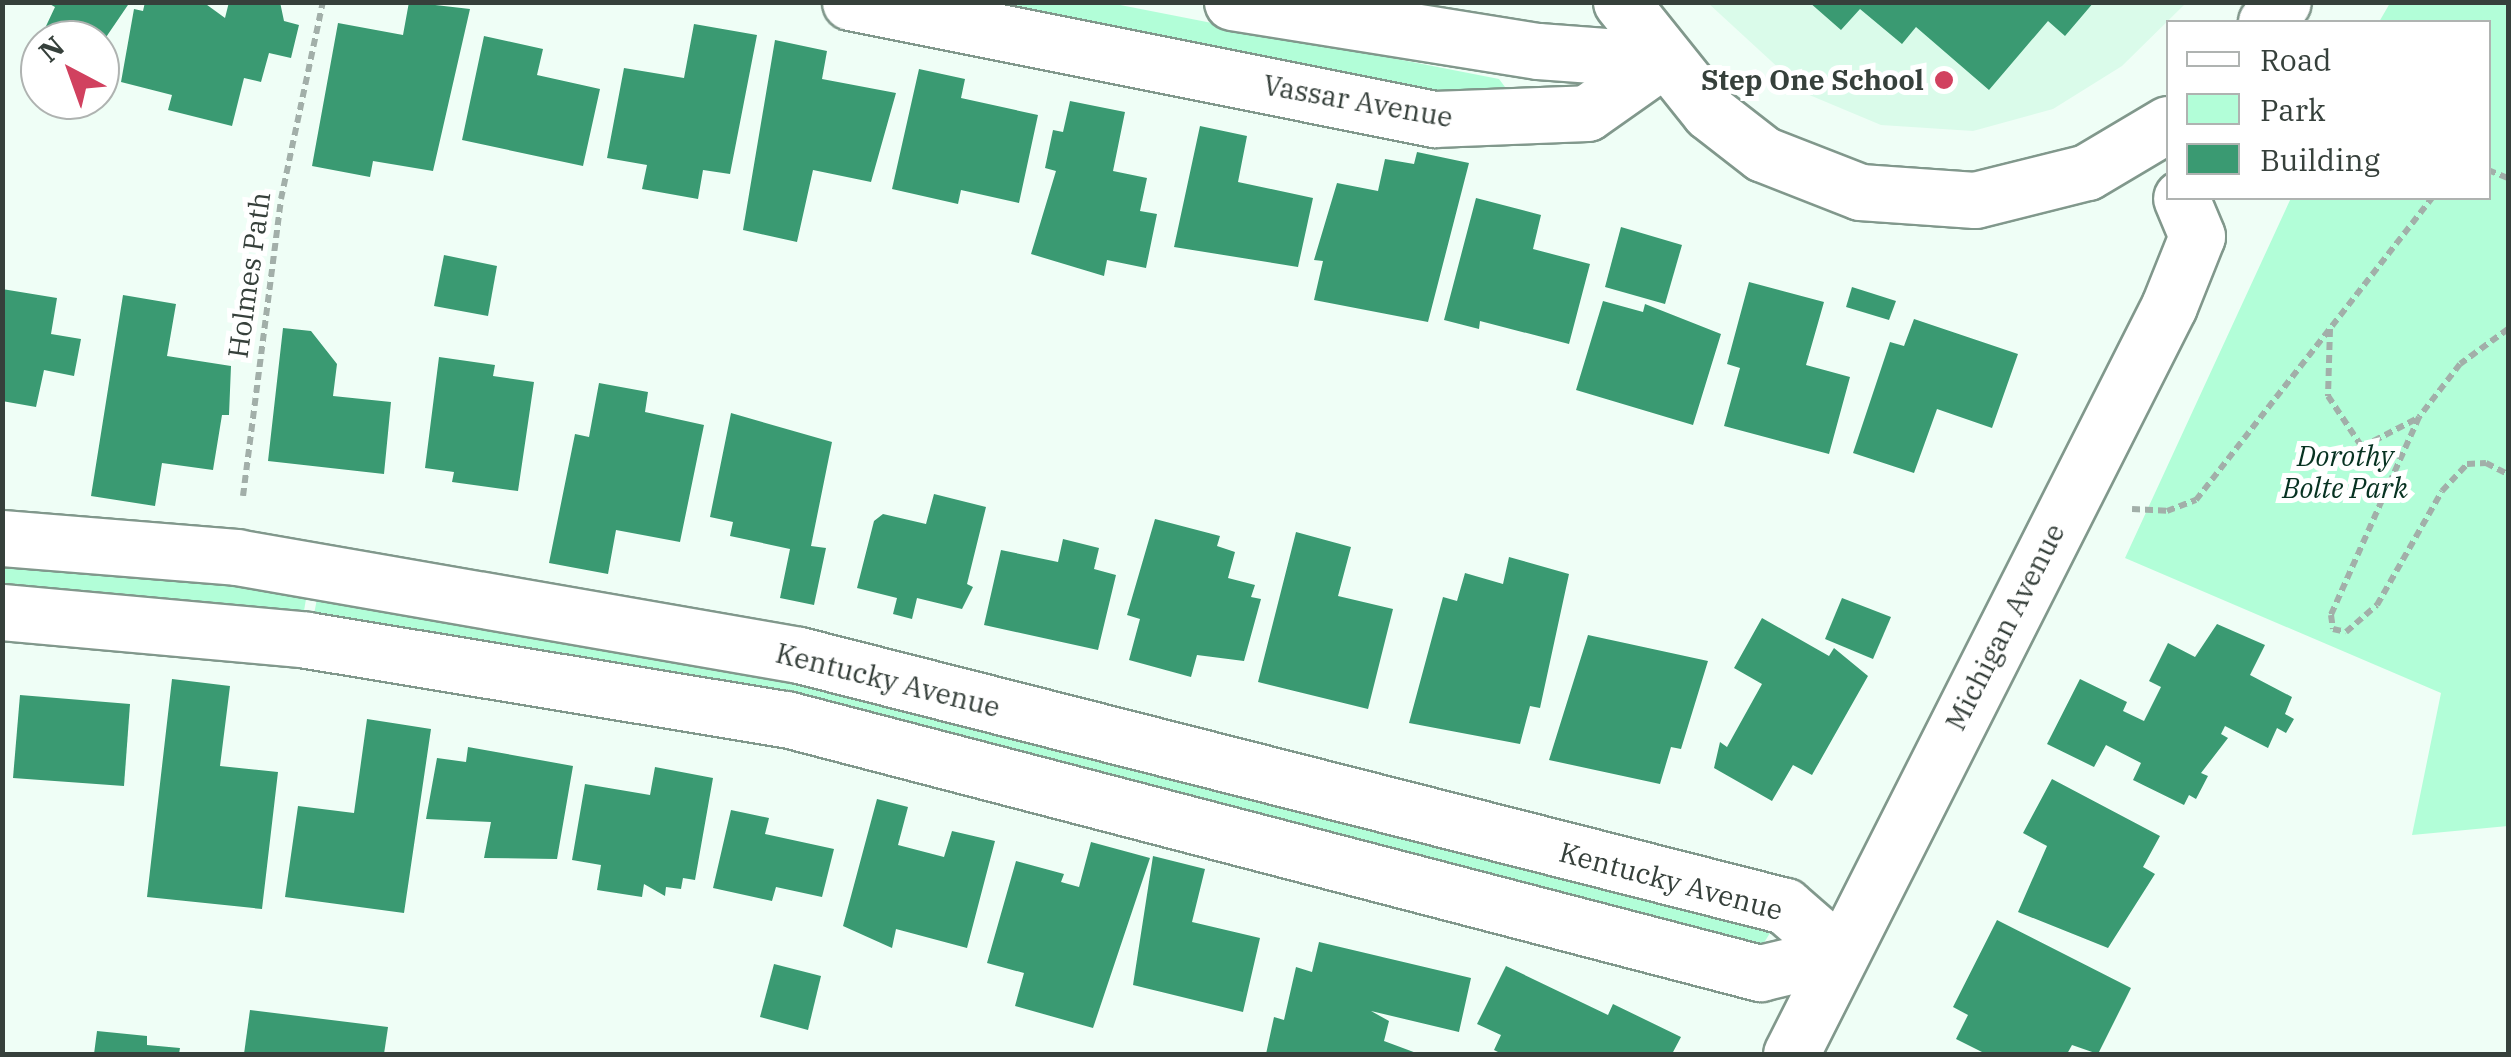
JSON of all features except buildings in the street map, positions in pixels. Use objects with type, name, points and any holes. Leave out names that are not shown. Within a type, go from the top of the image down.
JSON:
[{"type":"street","name":"Vassar Avenue","points":[[850,2],[1434,120],[1587,114],[1662,60]]},
{"type":"street","points":[[1232,2],[1538,51],[1662,60]]},
{"type":"street","points":[[1622,2],[1662,60],[1763,154],[1860,192],[1975,200],[2088,172],[2162,146]]},
{"type":"street","name":"Michigan Avenue","points":[[1791,1054],[2197,236],[2183,200]]},
{"type":"street","name":"Kentucky Avenue","points":[[2,538],[236,556],[798,654],[1785,906],[1840,954]]},
{"type":"street","name":"Kentucky Avenue","points":[[2,612],[306,640],[786,719],[1760,974],[1840,954]]},
{"type":"path","name":"Holmes Path","points":[[236,556],[280,199],[323,2]]},
{"type":"path","points":[[2066,505],[2167,511],[2196,500],[2430,200]]},
{"type":"path","points":[[2330,329],[2328,396],[2362,448],[2420,418]]},
{"type":"path","points":[[2508,329],[2460,364],[2420,418],[2330,615],[2333,629],[2346,632],[2378,605],[2442,491],[2467,464],[2486,463],[2508,474]]},
{"type":"shaded area","name":"Step One School","points":[[1708,3],[2186,3],[2122,66],[2053,109],[1973,131],[1881,125],[1807,94]]},
{"type":"green space","points":[[941,3],[1110,3],[1499,79],[1505,87],[1438,94]]},
{"type":"green space","name":"Dorothy Bolte Park","points":[[2390,3],[2508,3],[2508,826],[2412,835],[2441,693],[2125,558],[2290,200],[2491,200],[2491,20],[2380,20]]},
{"type":"green space","points":[[2,564],[171,576],[307,593],[303,617],[3,590]]},
{"type":"green space","points":[[318,594],[772,668],[1766,925],[1770,933],[1762,946],[313,619]]},
{"type":"place","name":"Step One School","points":[[1944,80]]}]
